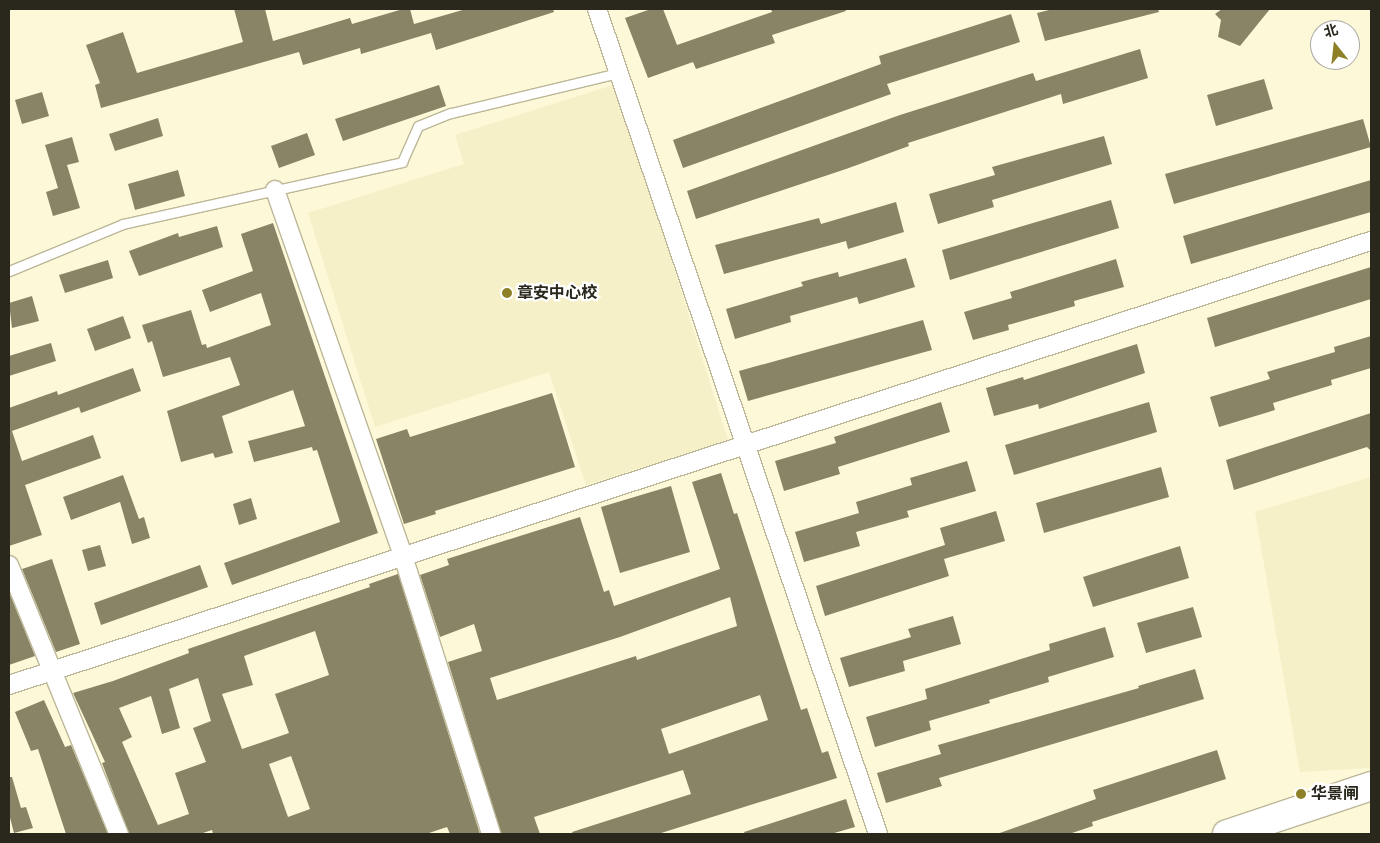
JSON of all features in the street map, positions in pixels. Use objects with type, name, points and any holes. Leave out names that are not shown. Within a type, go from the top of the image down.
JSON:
[{"type":"main road","points":[[1227,834],[1371,786]]},
{"type":"main road","points":[[1265,834],[1371,802]]},
{"type":"street","points":[[597,9],[878,834]]},
{"type":"street","points":[[275,190],[404,556],[491,834]]},
{"type":"street","points":[[9,685],[1371,241]]},
{"type":"street","points":[[9,565],[119,834]]},
{"type":"lane","points":[[9,271],[123,224],[402,162],[418,126],[451,113],[618,72]]},
{"type":"shaded area","name":"章安中心校","points":[[616,84],[728,440],[586,485],[549,372],[375,427],[308,213],[464,164],[455,135]]},
{"type":"shaded area","points":[[1371,477],[1371,768],[1300,772],[1255,512]]},
{"type":"building","points":[[234,9],[265,9],[273,41],[350,18],[352,24],[403,9],[410,9],[414,24],[466,9],[553,9],[554,12],[436,50],[431,33],[361,54],[360,48],[303,65],[299,52],[101,108],[95,85],[100,83],[86,45],[123,32],[137,73],[243,42]]},
{"type":"building","points":[[651,9],[663,9],[677,45],[772,12],[771,9],[845,9],[846,11],[772,35],[775,43],[696,69],[693,62],[648,78],[625,18]]},
{"type":"building","points":[[1053,9],[1158,9],[1159,12],[1045,41],[1037,13]]},
{"type":"building","points":[[1222,9],[1270,9],[1240,46],[1218,37],[1221,20],[1215,14]]},
{"type":"building","points":[[1011,14],[1020,42],[887,84],[891,94],[683,168],[673,140],[881,64],[879,56]]},
{"type":"building","points":[[1140,49],[1148,78],[1063,104],[1061,94],[908,143],[909,146],[846,169],[696,219],[687,191],[900,115],[1033,73],[1036,81]]},
{"type":"building","points":[[1264,79],[1273,109],[1216,126],[1207,95]]},
{"type":"building","points":[[439,85],[446,106],[343,141],[335,119]]},
{"type":"building","points":[[42,92],[49,116],[22,124],[15,100]]},
{"type":"building","points":[[158,118],[163,136],[115,151],[109,134]]},
{"type":"building","points":[[1363,119],[1371,147],[1174,204],[1165,174]]},
{"type":"building","points":[[307,133],[315,155],[279,168],[271,146]]},
{"type":"building","points":[[1104,136],[1112,164],[992,200],[994,207],[938,224],[929,194],[995,175],[992,167]]},
{"type":"building","points":[[72,137],[79,162],[67,165],[80,208],[53,216],[46,192],[58,188],[45,145]]},
{"type":"building","points":[[178,170],[185,196],[135,210],[128,184]]},
{"type":"building","points":[[1371,180],[1371,212],[1191,264],[1183,236]]},
{"type":"building","points":[[1111,200],[1119,228],[950,280],[942,250]]},
{"type":"building","points":[[896,202],[904,232],[848,249],[846,241],[724,274],[715,245],[819,218],[821,224]]},
{"type":"building","points":[[273,223],[378,533],[232,585],[224,563],[340,522],[317,450],[313,451],[312,447],[254,462],[248,441],[305,426],[293,390],[222,416],[233,453],[215,458],[213,453],[181,462],[167,411],[240,385],[230,357],[163,377],[152,341],[148,343],[142,325],[191,310],[202,345],[206,344],[207,348],[271,325],[261,293],[210,312],[202,290],[253,271],[241,234]]},
{"type":"building","points":[[217,226],[223,247],[139,276],[129,251],[178,233],[179,237]]},
{"type":"building","points":[[906,258],[915,287],[859,304],[857,297],[790,316],[791,322],[735,339],[726,309],[803,286],[801,282],[838,272],[839,277]]},
{"type":"building","points":[[1116,259],[1124,287],[1074,301],[1075,306],[1008,325],[1009,330],[973,340],[964,312],[1012,298],[1010,292]]},
{"type":"building","points":[[108,260],[113,278],[65,293],[59,275]]},
{"type":"building","points":[[1371,267],[1371,299],[1215,347],[1207,318]]},
{"type":"building","points":[[32,296],[39,321],[12,328],[9,303]]},
{"type":"building","points":[[123,316],[131,338],[95,351],[87,329]]},
{"type":"building","points":[[923,320],[932,350],[748,401],[739,371]]},
{"type":"building","points":[[1371,336],[1371,368],[1331,380],[1332,385],[1273,403],[1275,410],[1219,427],[1210,397],[1270,379],[1267,372],[1335,352],[1334,347]]},
{"type":"building","points":[[51,343],[56,361],[9,376],[9,356]]},
{"type":"building","points":[[1137,344],[1145,373],[1039,409],[1038,404],[994,416],[986,388],[1023,377],[1024,380]]},
{"type":"building","points":[[133,368],[141,391],[81,413],[79,407],[12,431],[22,461],[93,435],[101,458],[25,485],[42,535],[9,546],[9,408],[57,391],[58,395]]},
{"type":"building","points":[[552,393],[575,467],[435,511],[436,514],[404,524],[376,439],[407,429],[410,437]]},
{"type":"building","points":[[941,402],[950,432],[838,467],[840,474],[784,491],[775,461],[836,443],[834,437]]},
{"type":"building","points":[[1149,402],[1157,432],[1014,475],[1005,445]]},
{"type":"building","points":[[1371,413],[1371,451],[1367,447],[1234,490],[1226,460]]},
{"type":"building","points":[[967,461],[976,491],[907,511],[909,517],[856,532],[860,546],[804,562],[795,532],[859,513],[856,502],[912,485],[910,478]]},
{"type":"building","points":[[1161,467],[1169,497],[1044,533],[1036,503]]},
{"type":"building","points":[[721,473],[734,514],[737,513],[801,710],[807,708],[822,753],[828,751],[837,778],[658,834],[573,834],[572,832],[691,794],[683,770],[534,817],[540,834],[501,834],[448,662],[482,651],[474,624],[440,637],[420,575],[449,565],[447,559],[580,517],[604,592],[609,590],[614,606],[720,569],[692,482]],"holes":[[[730,597],[737,626],[637,660],[636,656],[497,700],[490,678],[620,637]],[[760,695],[768,720],[669,754],[661,729]]]},
{"type":"building","points":[[123,475],[139,519],[144,517],[150,538],[132,544],[120,502],[71,520],[63,497]]},
{"type":"building","points":[[671,486],[690,552],[620,573],[601,507]]},
{"type":"building","points":[[251,498],[257,519],[239,525],[233,504]]},
{"type":"building","points":[[996,511],[1005,541],[944,559],[949,576],[825,616],[816,586],[945,545],[940,528]]},
{"type":"building","points":[[100,545],[106,566],[88,571],[82,550]]},
{"type":"building","points":[[1180,546],[1189,578],[1093,607],[1083,577]]},
{"type":"building","points":[[52,559],[80,644],[56,652],[22,569]]},
{"type":"building","points":[[200,565],[208,587],[101,625],[94,603]]},
{"type":"building","points":[[398,574],[480,834],[450,834],[447,827],[426,834],[213,834],[212,830],[200,834],[129,834],[102,763],[105,762],[73,693],[113,681],[189,653],[188,649],[370,587],[369,584]],"holes":[[[315,631],[329,675],[275,694],[289,733],[242,749],[222,694],[253,685],[244,656]],[[198,678],[211,721],[193,728],[206,762],[175,773],[189,814],[158,825],[122,742],[132,737],[119,708],[151,696],[162,734],[180,728],[169,689]],[[291,756],[310,809],[288,817],[269,764]]]},
{"type":"building","points":[[9,592],[35,656],[9,665]]},
{"type":"building","points":[[1193,607],[1202,637],[1146,653],[1137,623]]},
{"type":"building","points":[[953,616],[961,644],[903,661],[905,671],[849,687],[840,658],[911,637],[908,629]]},
{"type":"building","points":[[1105,627],[1114,657],[1048,677],[1049,682],[989,700],[990,703],[929,721],[931,730],[875,747],[866,717],[927,699],[925,689],[1050,650],[1049,644]]},
{"type":"building","points":[[1195,669],[1204,699],[939,778],[942,786],[886,803],[877,773],[941,754],[938,745],[1139,688],[1138,686]]},
{"type":"building","points":[[44,700],[65,747],[71,745],[108,834],[66,834],[38,749],[31,751],[15,712]]},
{"type":"building","points":[[1217,750],[1226,779],[1092,822],[1093,826],[1069,834],[997,834],[1096,799],[1093,790]]},
{"type":"building","points":[[9,777],[12,777],[21,808],[26,807],[33,828],[14,833],[9,814]]},
{"type":"building","points":[[846,799],[855,827],[831,834],[745,834],[744,832]]},
{"type":"place","name":"章安中心校","points":[[507,293]]},
{"type":"place","name":"华景闸","points":[[1301,794]]}]
